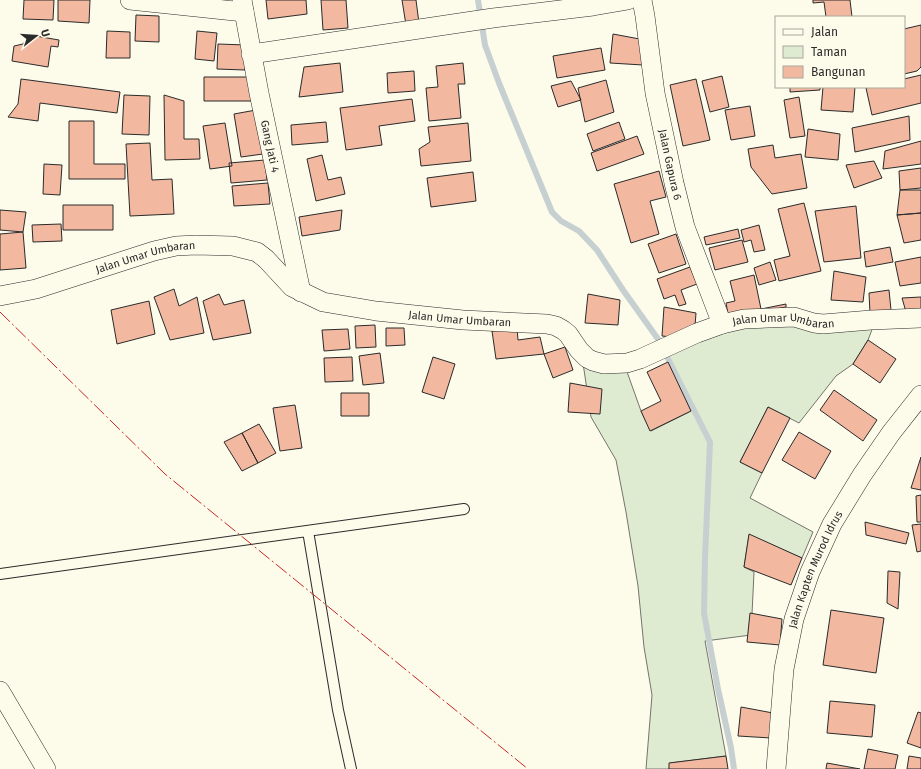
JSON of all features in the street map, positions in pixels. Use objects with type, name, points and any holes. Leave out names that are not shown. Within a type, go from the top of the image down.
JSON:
[{"type":"street","points":[[130,0],[243,6]]},
{"type":"street","points":[[251,54],[593,3],[628,0]]},
{"type":"street","name":"Jalan Gapura 6","points":[[642,0],[655,93],[674,183],[686,227],[722,324]]},
{"type":"street","name":"Gang Jati 4","points":[[243,6],[251,54],[301,292]]},
{"type":"street","name":"Jalan Umar Umbaran","points":[[0,296],[36,289],[154,251],[176,246],[196,245],[233,246],[257,252],[266,259],[289,286],[323,302],[376,311],[463,320],[547,324],[556,326],[568,334],[579,350],[587,358],[604,364],[640,359],[697,333],[722,324],[744,319],[788,317],[823,324],[885,319],[921,318]]},
{"type":"street","name":"Jalan Kapten Murod Idrus","points":[[776,769],[784,669],[794,619],[810,572],[832,524],[862,475],[891,433],[921,395]]},
{"type":"street","points":[[0,691],[46,769]]},
{"type":"lane","points":[[0,574],[464,509]]},
{"type":"lane","points":[[308,531],[338,710],[351,769]]},
{"type":"green space","points":[[760,324],[873,327],[868,340],[853,364],[836,376],[799,423],[768,407],[740,462],[762,473],[750,498],[813,532],[802,558],[749,535],[744,567],[754,572],[751,635],[705,641],[726,756],[670,763],[669,769],[646,769],[652,695],[644,647],[638,586],[616,460],[591,417],[583,363],[626,369],[641,411],[651,431],[691,411],[664,354],[691,341]]},
{"type":"building","points":[[24,0],[54,0],[53,20],[23,19]]},
{"type":"building","points":[[58,0],[90,0],[89,23],[58,21]]},
{"type":"building","points":[[266,0],[306,0],[307,14],[268,19]]},
{"type":"building","points":[[321,0],[346,0],[348,28],[323,30]]},
{"type":"building","points":[[402,0],[416,0],[419,23],[406,25]]},
{"type":"building","points":[[813,0],[850,0],[852,16],[826,16],[824,2],[813,3]]},
{"type":"building","points":[[136,15],[159,16],[159,42],[135,41]]},
{"type":"building","points":[[921,25],[921,67],[917,71],[905,74],[905,29]]},
{"type":"building","points":[[107,31],[130,32],[130,58],[106,58]]},
{"type":"building","points":[[197,31],[217,33],[214,61],[195,59]]},
{"type":"building","points":[[613,34],[645,40],[643,65],[610,63]]},
{"type":"building","points":[[30,35],[59,40],[58,47],[51,46],[48,67],[12,61],[14,46],[23,44]]},
{"type":"building","points":[[218,44],[246,45],[245,70],[217,69]]},
{"type":"building","points":[[601,48],[605,70],[557,78],[553,56]]},
{"type":"building","points":[[340,63],[343,92],[299,97],[304,67]]},
{"type":"building","points":[[463,63],[465,84],[458,84],[461,118],[429,121],[426,88],[438,87],[436,66]]},
{"type":"building","points":[[414,71],[415,91],[388,93],[387,73]]},
{"type":"building","points":[[921,75],[921,103],[872,115],[866,88],[905,88],[905,79]]},
{"type":"building","points":[[722,76],[729,107],[710,112],[702,81]]},
{"type":"building","points":[[204,77],[254,77],[254,101],[204,101]]},
{"type":"building","points":[[21,79],[120,92],[117,113],[40,103],[38,121],[8,117],[18,104]]},
{"type":"building","points":[[696,79],[710,140],[683,146],[670,85]]},
{"type":"building","points":[[606,80],[614,112],[585,122],[578,88]]},
{"type":"building","points":[[571,81],[581,100],[558,107],[551,86]]},
{"type":"building","points":[[790,88],[820,88],[820,90],[790,92]]},
{"type":"building","points":[[823,88],[855,88],[853,112],[821,110]]},
{"type":"building","points":[[124,95],[150,96],[149,135],[122,134]]},
{"type":"building","points":[[164,95],[184,101],[184,139],[199,139],[200,159],[165,160]]},
{"type":"building","points":[[799,97],[805,136],[790,138],[784,100]]},
{"type":"building","points":[[412,99],[415,121],[379,126],[382,145],[346,150],[340,108]]},
{"type":"building","points":[[750,106],[755,136],[731,140],[725,110]]},
{"type":"building","points":[[256,110],[263,154],[241,157],[234,114]]},
{"type":"building","points":[[909,116],[910,140],[855,152],[852,128]]},
{"type":"building","points":[[69,121],[94,121],[94,164],[125,164],[125,179],[69,179]]},
{"type":"building","points":[[326,122],[328,142],[292,145],[291,125]]},
{"type":"building","points":[[619,122],[625,139],[593,151],[587,134]]},
{"type":"building","points":[[225,123],[232,166],[210,169],[203,126]]},
{"type":"building","points":[[468,123],[471,161],[421,166],[419,149],[430,142],[428,127]]},
{"type":"building","points":[[808,129],[840,134],[838,160],[805,157]]},
{"type":"building","points":[[637,136],[644,154],[597,171],[591,153]]},
{"type":"building","points":[[921,141],[921,164],[883,169],[885,151]]},
{"type":"building","points":[[150,143],[152,180],[172,179],[174,214],[130,216],[126,144]]},
{"type":"building","points":[[773,145],[775,158],[801,154],[807,188],[772,194],[751,167],[748,149]]},
{"type":"building","points":[[322,155],[328,180],[341,177],[345,194],[316,201],[307,159]]},
{"type":"building","points":[[265,160],[267,180],[231,183],[229,163]]},
{"type":"building","points":[[874,161],[882,178],[854,188],[846,165]]},
{"type":"building","points":[[44,164],[62,165],[60,195],[43,194]]},
{"type":"building","points":[[921,168],[921,188],[900,190],[899,171]]},
{"type":"building","points":[[659,171],[666,197],[650,201],[659,234],[631,243],[614,184]]},
{"type":"building","points":[[473,172],[476,201],[431,207],[427,178]]},
{"type":"building","points":[[268,183],[270,204],[234,206],[232,186]]},
{"type":"building","points":[[900,190],[921,190],[921,213],[897,215]]},
{"type":"building","points":[[804,203],[821,271],[779,281],[774,260],[790,256],[778,209]]},
{"type":"building","points":[[63,205],[113,205],[113,230],[63,230]]},
{"type":"building","points":[[856,206],[861,258],[824,262],[815,211]]},
{"type":"building","points":[[0,210],[26,212],[23,232],[0,230]]},
{"type":"building","points":[[342,210],[340,230],[302,236],[299,217]]},
{"type":"building","points":[[921,213],[921,240],[904,243],[897,215]]},
{"type":"building","points":[[61,224],[62,241],[33,242],[32,225]]},
{"type":"building","points":[[759,225],[765,250],[754,252],[751,240],[744,242],[741,230]]},
{"type":"building","points":[[738,229],[740,238],[706,245],[704,237]]},
{"type":"building","points":[[23,232],[26,268],[0,270],[0,234]]},
{"type":"building","points":[[676,234],[686,264],[659,273],[648,244]]},
{"type":"building","points":[[742,240],[748,262],[715,270],[709,248]]},
{"type":"building","points":[[890,247],[893,262],[866,267],[864,252]]},
{"type":"building","points":[[921,257],[921,283],[900,286],[895,262]]},
{"type":"building","points":[[770,262],[776,280],[759,285],[754,268]]},
{"type":"building","points":[[690,267],[697,284],[681,290],[686,304],[679,306],[675,295],[664,299],[657,279]]},
{"type":"building","points":[[834,271],[866,277],[863,302],[831,300]]},
{"type":"building","points":[[754,275],[761,309],[786,304],[786,307],[729,319],[726,303],[735,301],[730,281]]},
{"type":"building","points":[[174,289],[179,306],[197,297],[204,333],[170,340],[154,297]]},
{"type":"building","points":[[889,290],[891,310],[870,313],[869,293]]},
{"type":"building","points":[[219,294],[224,305],[244,300],[251,333],[213,340],[203,301]]},
{"type":"building","points":[[588,294],[620,300],[618,325],[585,323]]},
{"type":"building","points":[[921,297],[921,311],[906,312],[902,298]]},
{"type":"building","points":[[149,301],[155,334],[117,344],[111,310]]},
{"type":"building","points":[[664,307],[696,313],[694,339],[662,336]]},
{"type":"building","points":[[375,325],[376,347],[356,348],[355,326]]},
{"type":"building","points":[[386,328],[404,328],[405,345],[386,346]]},
{"type":"building","points":[[517,328],[518,340],[540,337],[544,354],[496,359],[492,331]]},
{"type":"building","points":[[348,329],[350,349],[324,351],[322,330]]},
{"type":"building","points":[[868,340],[896,359],[880,383],[853,364]]},
{"type":"building","points":[[565,347],[573,370],[553,378],[544,354]]},
{"type":"building","points":[[380,353],[384,383],[363,385],[359,356]]},
{"type":"building","points":[[352,357],[353,381],[325,382],[324,358]]},
{"type":"building","points":[[433,357],[455,364],[444,399],[422,392]]},
{"type":"building","points":[[668,362],[691,411],[650,431],[641,411],[661,401],[647,372]]},
{"type":"building","points":[[570,383],[602,389],[600,414],[568,412]]},
{"type":"building","points":[[834,390],[877,420],[863,441],[820,410]]},
{"type":"building","points":[[341,393],[369,393],[369,416],[341,416]]},
{"type":"building","points":[[295,405],[302,448],[280,451],[273,408]]},
{"type":"building","points":[[768,407],[790,418],[762,473],[740,462]]},
{"type":"building","points":[[259,424],[276,453],[258,463],[242,433]]},
{"type":"building","points":[[799,432],[831,451],[815,479],[782,460]]},
{"type":"building","points":[[242,433],[258,463],[242,471],[224,442]]},
{"type":"building","points":[[921,457],[921,490],[911,488]]},
{"type":"building","points":[[921,495],[921,522],[917,522],[916,496]]},
{"type":"building","points":[[865,522],[909,533],[906,544],[866,535]]},
{"type":"building","points":[[921,524],[921,551],[917,552],[912,525]]},
{"type":"building","points":[[749,534],[802,558],[791,585],[744,567]]},
{"type":"building","points":[[888,571],[900,572],[898,609],[887,603]]},
{"type":"building","points":[[831,610],[884,618],[876,673],[823,665]]},
{"type":"building","points":[[750,613],[782,619],[780,645],[747,642]]},
{"type":"building","points":[[830,701],[875,705],[872,737],[827,733]]},
{"type":"building","points":[[741,707],[773,713],[771,738],[738,736]]},
{"type":"building","points":[[918,712],[921,713],[921,748],[907,743]]},
{"type":"building","points":[[868,749],[898,755],[895,769],[864,769]]},
{"type":"building","points":[[726,756],[728,769],[669,769],[669,763]]},
{"type":"building","points":[[909,756],[921,758],[921,769],[907,769]]},
{"type":"building","points":[[827,763],[860,769],[826,769]]},
{"type":"waterway","points":[[478,0],[485,45],[552,212],[561,221],[579,231],[597,250],[658,339],[710,442],[704,613],[734,769]]},
{"type":"power","points":[[0,312],[165,474],[528,769]]}]
